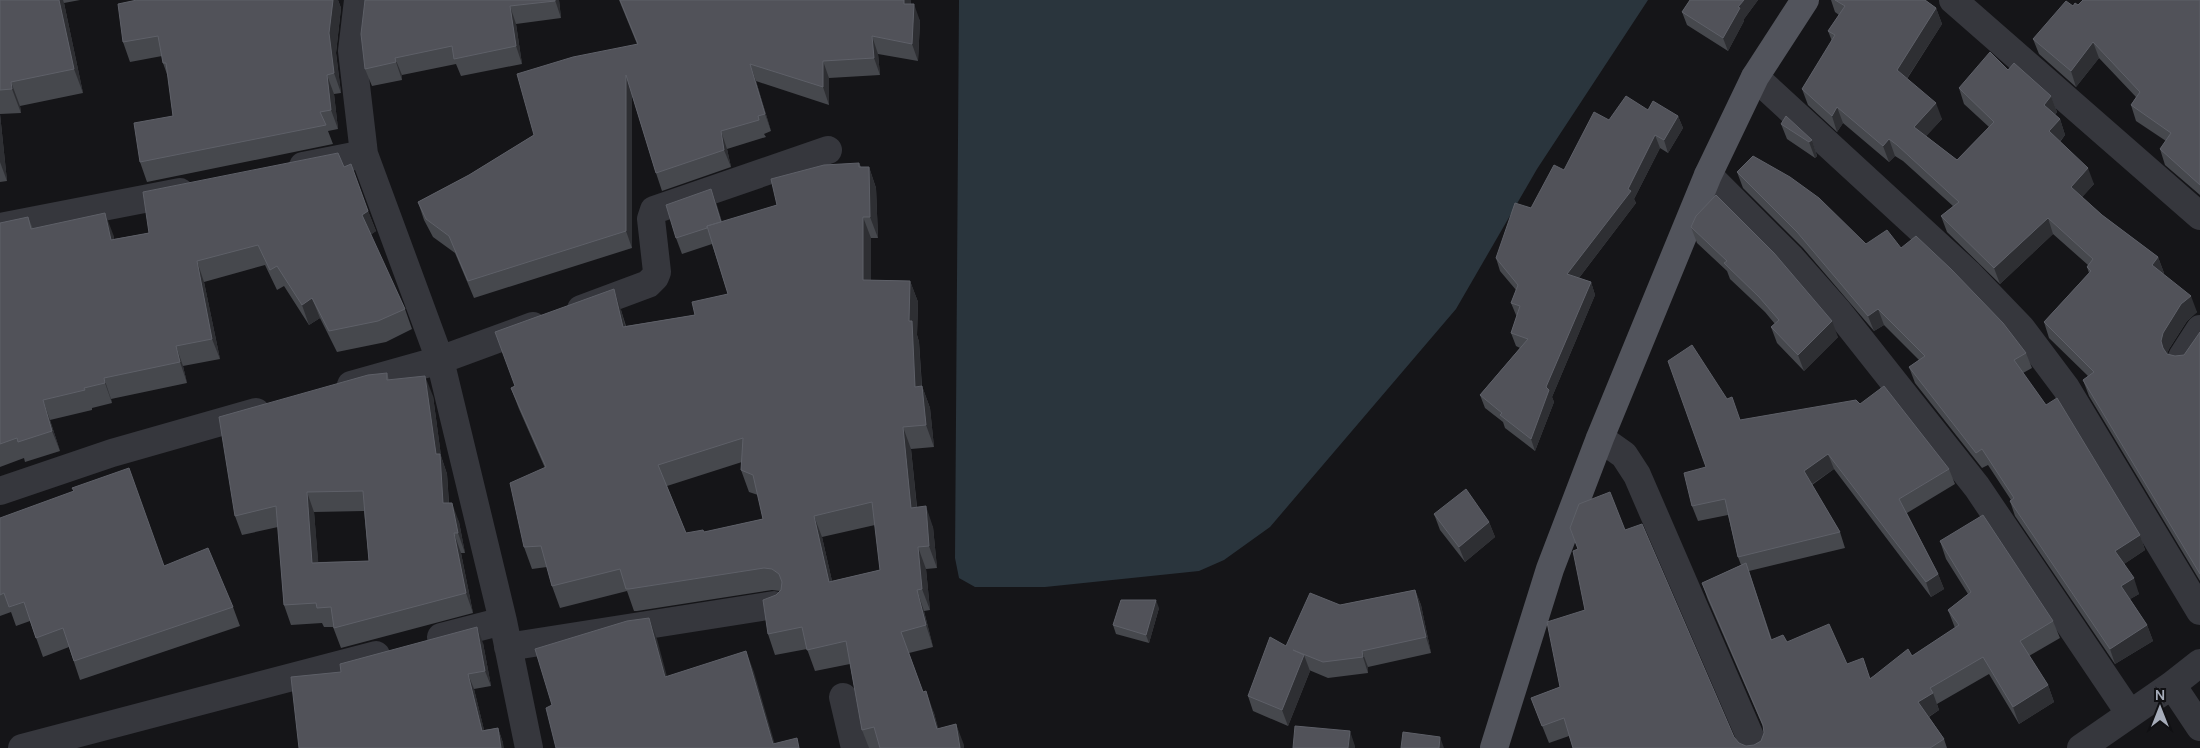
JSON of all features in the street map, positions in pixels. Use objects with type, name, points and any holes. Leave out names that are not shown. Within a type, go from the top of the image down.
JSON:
[{"type":"main road","points":[[1494,748],[1550,570],[1600,438],[1708,175],[1755,78],[1805,0]]},
{"type":"street","points":[[358,0],[352,51],[364,154],[440,360],[503,621],[529,748]]},
{"type":"street","points":[[1953,0],[2200,216]]},
{"type":"street","points":[[1755,78],[1968,273],[2021,328],[2066,388],[2200,611]]},
{"type":"street","points":[[328,392],[440,360],[648,284],[655,278],[657,272],[651,219],[654,210],[828,150]]},
{"type":"street","points":[[278,171],[364,154]]},
{"type":"street","points":[[1708,175],[1791,258],[1837,310],[1977,487],[2130,714]]},
{"type":"street","points":[[0,227],[202,187]]},
{"type":"street","points":[[2182,357],[2200,329]]},
{"type":"street","points":[[0,491],[112,453],[281,405]]},
{"type":"street","points":[[1600,438],[1624,455],[1637,475],[1755,748]]},
{"type":"street","points":[[508,648],[774,605]]},
{"type":"street","points":[[22,748],[503,621]]},
{"type":"street","points":[[2082,748],[2200,663]]},
{"type":"street","points":[[2172,685],[2200,727]]},
{"type":"street","points":[[843,697],[855,748]]},
{"type":"shaded area","points":[[959,0],[1648,0],[1537,169],[1456,309],[1270,527],[1224,560],[1199,571],[1045,587],[975,587],[959,578],[955,558]]},
{"type":"building","points":[[0,0],[59,0],[74,69],[11,82],[12,89],[0,90]]},
{"type":"building","points":[[137,0],[333,0],[329,33],[334,73],[327,75],[331,110],[320,112],[326,125],[140,162],[134,123],[173,116],[166,63],[163,63],[158,36],[123,42],[118,4]]},
{"type":"building","points":[[365,0],[555,1],[510,6],[516,46],[454,59],[452,46],[395,58],[396,62],[365,69],[361,34]]},
{"type":"building","points":[[620,0],[904,0],[904,4],[914,4],[912,44],[872,36],[874,58],[823,61],[823,87],[750,64],[765,114],[758,116],[759,120],[721,131],[724,150],[656,173],[626,75],[626,231],[468,281],[449,236],[426,219],[418,202],[469,175],[534,135],[517,74],[573,57],[638,44]]},
{"type":"building","points":[[1690,0],[1744,0],[1738,7],[1740,8],[1723,38],[1682,12]]},
{"type":"building","points":[[1835,0],[1925,0],[1936,8],[1897,70],[1936,103],[1914,127],[1957,160],[1994,122],[1959,88],[1990,52],[2008,70],[2014,63],[2051,96],[2044,105],[2060,119],[2049,131],[2088,168],[2071,187],[2102,215],[2158,257],[2152,265],[2191,296],[2181,304],[2163,333],[2161,341],[2167,354],[2175,356],[2184,355],[2200,332],[2200,574],[2083,380],[2094,372],[2044,322],[2091,271],[2087,267],[2093,259],[2048,218],[1994,268],[1941,216],[1959,202],[1889,139],[1883,146],[1837,107],[1832,116],[1802,89],[1835,35],[1828,31],[1845,6]]},
{"type":"building","points":[[2083,0],[2200,0],[2200,185],[2160,149],[2171,133],[2131,105],[2140,92],[2093,42],[2071,71],[2033,39],[2066,1],[2073,6],[2075,3],[2078,5]]},
{"type":"building","points":[[1626,96],[1648,110],[1653,101],[1678,116],[1664,140],[1655,135],[1628,189],[1631,191],[1567,274],[1591,282],[1546,387],[1549,390],[1531,439],[1500,415],[1502,413],[1480,395],[1528,339],[1511,333],[1520,306],[1511,303],[1518,285],[1496,258],[1515,203],[1531,208],[1554,165],[1564,170],[1594,112],[1609,120]]},
{"type":"building","points":[[1786,116],[1812,140],[1809,142],[1781,124]]},
{"type":"building","points":[[338,153],[344,167],[351,164],[368,211],[362,215],[405,309],[378,321],[329,331],[312,298],[302,305],[277,266],[270,270],[258,245],[197,261],[212,339],[176,346],[180,362],[104,378],[105,383],[43,400],[52,431],[18,442],[17,438],[0,444],[0,223],[28,217],[31,229],[105,213],[111,240],[149,233],[143,192]]},
{"type":"building","points":[[1753,156],[1790,177],[1819,198],[1866,244],[1887,230],[1901,248],[1916,236],[2003,323],[2026,353],[2014,360],[2046,405],[2057,398],[2140,535],[2115,551],[2134,578],[2121,586],[2147,625],[2110,649],[2010,501],[2014,498],[1982,449],[1976,453],[1909,367],[1925,356],[1878,309],[1868,316],[1797,232],[1737,172]]},
{"type":"building","points":[[859,163],[859,167],[869,167],[870,217],[863,217],[863,280],[910,281],[909,321],[912,321],[915,387],[922,386],[926,425],[903,427],[911,508],[926,506],[929,546],[918,547],[922,589],[917,590],[926,625],[901,632],[923,692],[926,691],[937,729],[956,724],[960,748],[880,748],[874,727],[862,730],[846,641],[807,650],[802,627],[768,634],[763,600],[776,595],[781,590],[782,582],[779,574],[772,569],[764,568],[626,589],[620,569],[552,586],[541,546],[524,547],[510,483],[546,467],[511,388],[515,386],[495,332],[614,289],[623,327],[695,315],[692,302],[728,294],[707,226],[777,205],[771,179],[824,165]],"holes":[[[743,438],[741,470],[753,475],[763,519],[704,532],[703,530],[686,533],[658,465]],[[872,502],[880,570],[829,582],[814,516]]]},
{"type":"building","points":[[711,189],[721,222],[676,238],[666,205]]},
{"type":"building","points":[[1716,195],[1774,253],[1832,321],[1798,355],[1771,327],[1779,320],[1759,297],[1724,263],[1727,261],[1691,227],[1696,216]]},
{"type":"building","points":[[1692,345],[1727,399],[1732,397],[1740,420],[1856,400],[1860,404],[1884,386],[1949,469],[1899,499],[1938,574],[1926,582],[1828,454],[1804,471],[1840,532],[1738,557],[1725,499],[1692,506],[1684,473],[1706,467],[1668,361]]},
{"type":"building","points":[[387,373],[387,380],[425,376],[436,454],[440,454],[443,503],[452,503],[458,533],[454,533],[466,593],[334,628],[331,607],[317,608],[316,603],[284,605],[276,506],[235,516],[219,417],[368,375]],"holes":[[[363,491],[369,561],[312,563],[307,492]]]},
{"type":"building","points":[[129,468],[164,566],[208,548],[233,607],[74,661],[63,628],[36,638],[24,602],[9,607],[4,593],[0,595],[0,518],[74,491],[72,488]]},
{"type":"building","points":[[1466,489],[1489,522],[1459,547],[1434,514]]},
{"type":"building","points":[[1610,492],[1625,530],[1642,524],[1734,737],[1739,743],[1746,746],[1754,745],[1761,741],[1764,733],[1763,725],[1702,583],[1746,563],[1771,640],[1783,635],[1787,642],[1829,624],[1847,664],[1863,658],[1870,679],[1908,649],[1912,656],[1959,625],[1948,610],[1971,592],[1940,541],[1983,515],[2053,621],[2020,641],[2048,685],[2013,707],[1983,657],[1930,688],[1933,693],[1918,702],[1944,739],[1930,748],[1573,748],[1564,718],[1542,726],[1531,698],[1560,687],[1547,622],[1585,610],[1573,551],[1578,549],[1570,528],[1579,504]]},
{"type":"building","points":[[1415,590],[1426,637],[1362,651],[1363,657],[1323,662],[1293,650],[1304,655],[1282,710],[1248,696],[1270,637],[1286,646],[1310,593],[1340,605]]},
{"type":"building","points":[[1121,600],[1156,600],[1146,635],[1113,625]]},
{"type":"building","points":[[649,618],[665,677],[746,651],[773,744],[797,738],[799,748],[556,748],[546,708],[552,705],[535,649],[627,621]]},
{"type":"building","points":[[477,627],[485,671],[468,674],[482,731],[498,728],[501,748],[299,748],[291,677],[341,672],[340,664]]},
{"type":"building","points":[[1295,726],[1350,731],[1348,748],[1293,748]]},
{"type":"building","points":[[1403,732],[1440,737],[1439,748],[1401,748]]}]
